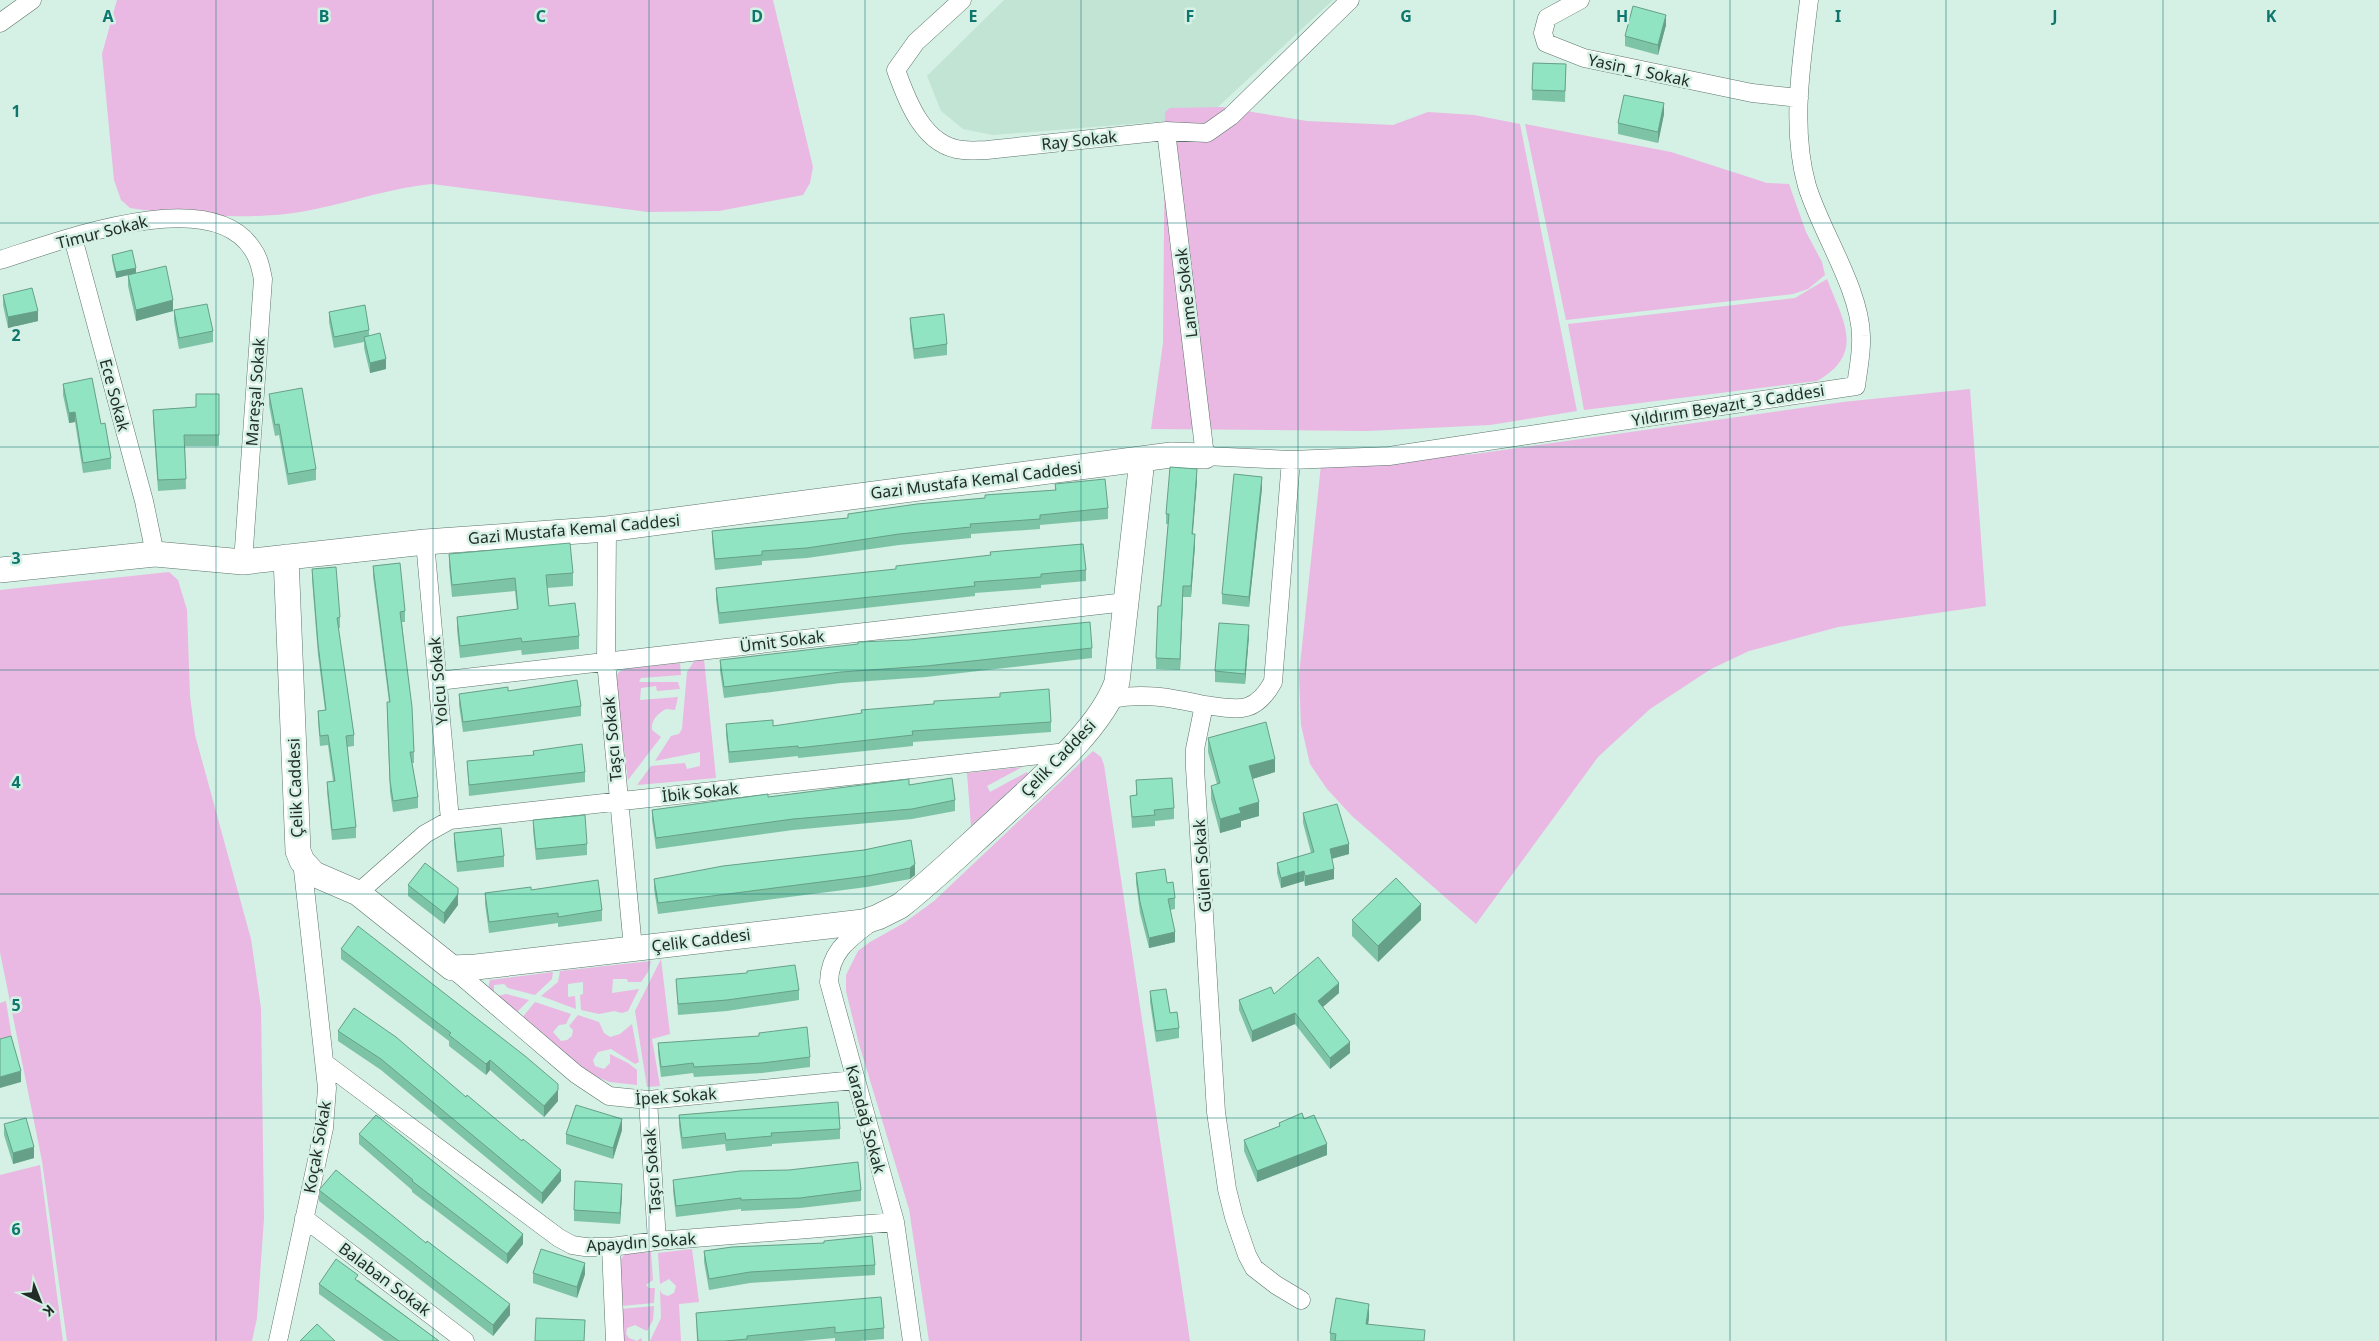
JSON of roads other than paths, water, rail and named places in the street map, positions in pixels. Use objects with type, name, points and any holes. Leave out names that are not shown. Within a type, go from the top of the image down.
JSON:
[{"type":"street","points":[[0,23],[32,0]]},
{"type":"street","name":"Ray Sokak","points":[[962,0],[916,42],[896,70],[904,93],[919,121],[940,143],[961,150],[987,150],[1166,131],[1206,132],[1231,116],[1350,0]]},
{"type":"street","name":"Yasin_1 Sokak","points":[[1580,0],[1547,18],[1543,33],[1546,44],[1584,58],[1752,94],[1799,98]]},
{"type":"street","name":"Yıldırım Beyazıt_3 Caddesi","points":[[1205,456],[1291,460],[1389,456],[1856,386],[1861,337],[1859,319],[1835,251],[1807,186],[1800,130],[1799,98],[1809,0]]},
{"type":"street","name":"Lame Sokak","points":[[1166,131],[1205,456]]},
{"type":"street","name":"Timur Sokak","points":[[0,260],[134,221],[167,218],[191,219],[235,231]]},
{"type":"street","name":"Mareşal Sokak","points":[[235,231],[254,250],[263,279],[244,562]]},
{"type":"street","name":"Ece Sokak","points":[[73,238],[144,501],[155,554]]},
{"type":"street","name":"Gazi Mustafa Kemal Caddesi","points":[[0,570],[155,554],[244,562],[425,542],[607,529],[1171,455],[1205,456]]},
{"type":"street","name":"Çelik Caddesi","points":[[286,557],[298,851],[302,861],[314,874],[358,893],[452,968],[863,922],[900,906],[920,891],[1056,765],[1099,716],[1111,698],[1117,682],[1142,460]]},
{"type":"street","points":[[1111,698],[1132,694],[1146,694],[1241,710],[1265,696],[1273,682],[1291,460]]},
{"type":"street","name":"Taşcı Sokak","points":[[607,529],[606,661],[633,948]]},
{"type":"street","name":"Yolcu Sokak","points":[[425,542],[450,820]]},
{"type":"street","name":"Ümit Sokak","points":[[438,680],[1126,602]]},
{"type":"street","name":"Gülen Sokak","points":[[1204,705],[1195,750],[1195,768],[1216,1112],[1228,1189],[1234,1217],[1247,1255],[1254,1268],[1276,1285],[1301,1300]]},
{"type":"street","name":"İbik Sokak","points":[[358,893],[425,834],[450,820],[1067,752]]},
{"type":"street","name":"Koçak Sokak","points":[[278,1341],[324,1128],[327,1088],[326,1064],[302,861]]},
{"type":"street","name":"Karadağ Sokak","points":[[878,917],[841,945],[835,954],[829,982],[895,1222],[912,1341]]},
{"type":"street","name":"İpek Sokak","points":[[452,968],[576,1074],[596,1089],[610,1096],[648,1100],[855,1080]]},
{"type":"street","name":"Apaydın Sokak","points":[[326,1064],[559,1238],[572,1245],[585,1248],[610,1247],[657,1241],[895,1222]]},
{"type":"street","name":"Taşcı Sokak","points":[[648,1100],[657,1241]]},
{"type":"street","name":"Balaban Sokak","points":[[304,1218],[466,1341]]},
{"type":"street","points":[[610,1247],[615,1341]]}]
